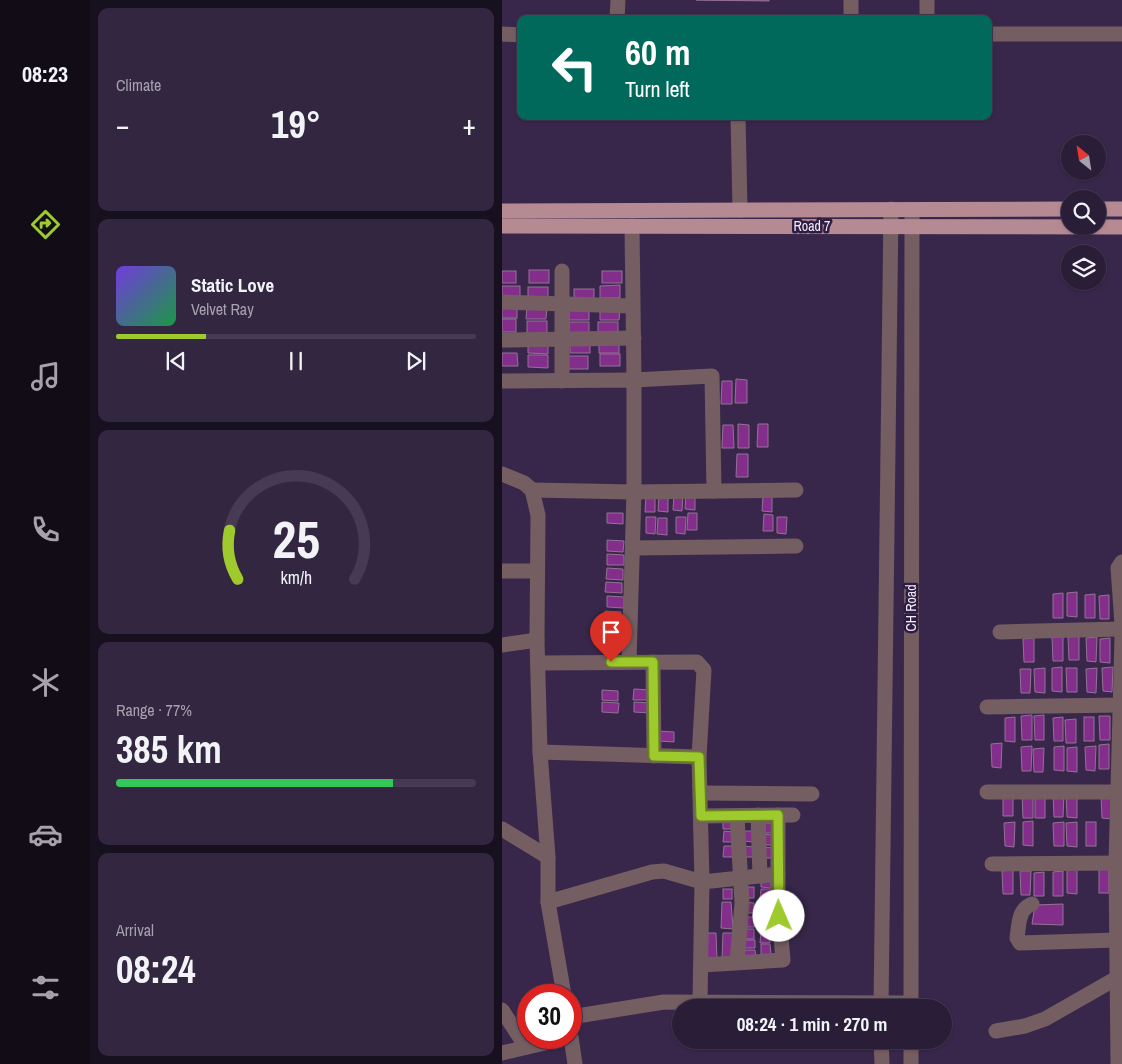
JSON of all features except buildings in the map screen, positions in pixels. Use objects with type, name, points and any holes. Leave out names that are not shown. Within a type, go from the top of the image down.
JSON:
[{"type":"main road","name":"Road 7","points":[[502,211],[1061,209]]},
{"type":"main road","points":[[1106,209],[1122,209]]},
{"type":"main road","name":"Road 7","points":[[502,226],[1122,227]]},
{"type":"street","points":[[617,15],[618,0]]},
{"type":"street","points":[[851,0],[851,15]]},
{"type":"street","points":[[927,0],[927,15]]},
{"type":"street","points":[[502,34],[517,34]]},
{"type":"street","points":[[992,34],[1122,34]]},
{"type":"street","points":[[738,120],[740,210]]},
{"type":"street","name":"CH Road","points":[[911,999],[912,209]]},
{"type":"street","name":"CH Road","points":[[881,999],[891,210]]},
{"type":"street","points":[[629,662],[634,492],[632,226]]},
{"type":"street","points":[[562,271],[562,381]]},
{"type":"street","points":[[502,302],[632,306]]},
{"type":"street","points":[[502,340],[634,338]]},
{"type":"street","points":[[502,381],[634,380],[712,376],[714,491]]},
{"type":"street","points":[[502,474],[524,483],[532,490],[538,515],[537,640],[540,752],[548,857],[548,902],[562,984]]},
{"type":"street","points":[[532,490],[634,492],[796,490]]},
{"type":"street","points":[[633,548],[796,546]]},
{"type":"street","points":[[1122,562],[1118,568],[1122,624]]},
{"type":"street","points":[[502,571],[537,571]]},
{"type":"street","points":[[1000,632],[1122,628]]},
{"type":"street","points":[[1118,1064],[1118,792],[1122,637]]},
{"type":"street","points":[[502,646],[537,640]]},
{"type":"street","points":[[653,662],[654,756]]},
{"type":"street","points":[[538,663],[696,662],[704,670],[699,757],[702,882],[700,999]]},
{"type":"street","points":[[987,707],[1120,705]]},
{"type":"street","points":[[540,752],[699,757]]},
{"type":"street","points":[[987,792],[1118,792]]},
{"type":"street","points":[[700,793],[812,794]]},
{"type":"street","points":[[758,815],[760,876]]},
{"type":"street","points":[[702,964],[783,960],[778,874],[778,815]]},
{"type":"street","points":[[701,816],[794,815]]},
{"type":"street","points":[[737,816],[742,903],[737,962]]},
{"type":"street","points":[[502,829],[548,857]]},
{"type":"street","points":[[992,864],[1119,863]]},
{"type":"street","points":[[548,902],[652,872],[664,871],[702,882],[778,874]]},
{"type":"street","points":[[1032,904],[1022,912],[1017,938],[1020,943],[1117,940]]},
{"type":"street","points":[[996,1031],[1026,1026],[1119,977]]},
{"type":"street","points":[[582,1015],[672,1002]]},
{"type":"street","points":[[502,1010],[517,1033]]},
{"type":"street","points":[[502,1053],[518,1049]]},
{"type":"street","points":[[573,1049],[575,1064]]},
{"type":"street","points":[[882,1049],[882,1064]]},
{"type":"street","points":[[911,1049],[911,1064]]},
{"type":"route","points":[[611,662],[653,662],[654,756],[699,757],[701,816],[778,815],[779,916]]}]
